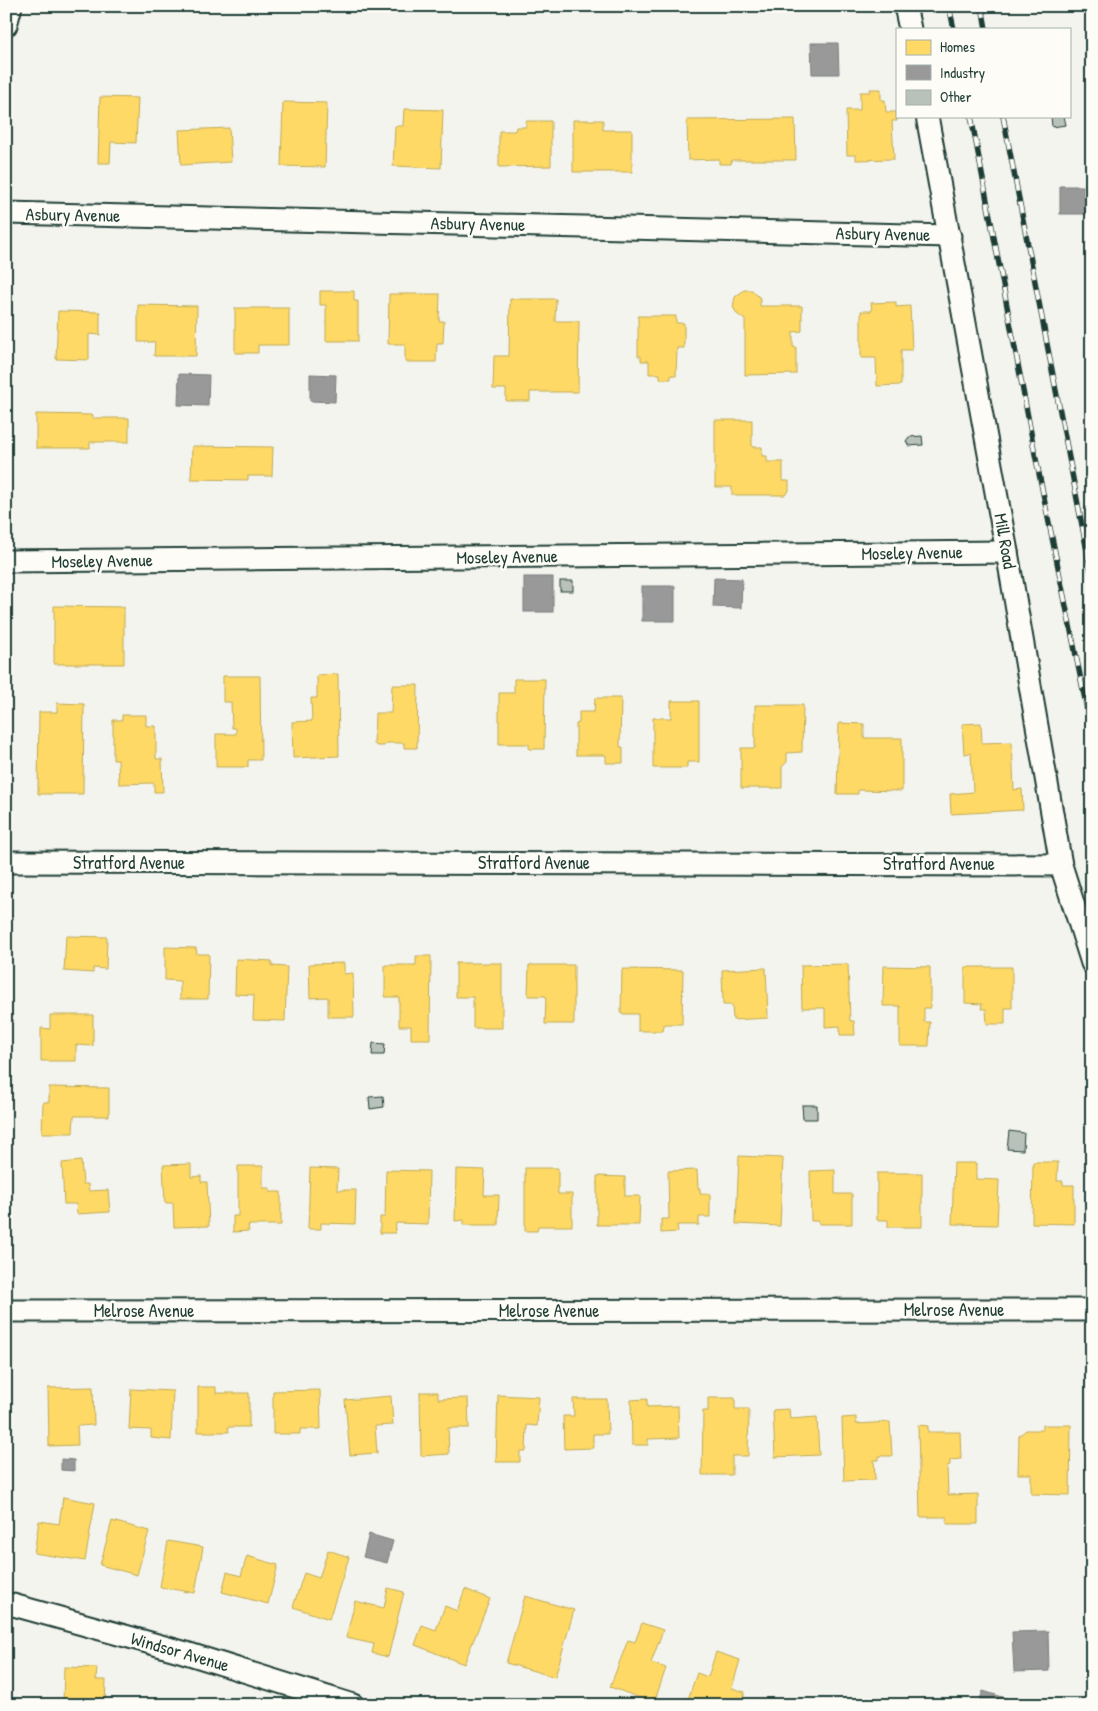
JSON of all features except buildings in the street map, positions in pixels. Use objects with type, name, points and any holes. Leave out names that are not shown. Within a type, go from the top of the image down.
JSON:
[{"type":"street","points":[[6,25],[11,6]]},
{"type":"street","points":[[905,6],[910,28]]},
{"type":"street","name":"Mill Road","points":[[927,118],[1007,552],[1061,865],[1092,963]]},
{"type":"street","name":"Asbury Avenue","points":[[6,213],[950,236]]},
{"type":"street","name":"Moseley Avenue","points":[[6,561],[1007,552]]},
{"type":"street","name":"Stratford Avenue","points":[[6,862],[1061,865]]},
{"type":"street","name":"Melrose Avenue","points":[[6,1311],[1092,1310]]},
{"type":"street","name":"Windsor Avenue","points":[[6,1603],[182,1652],[353,1705]]},
{"type":"railway","points":[[949,6],[954,28]]},
{"type":"railway","points":[[982,6],[986,28]]},
{"type":"railway","points":[[971,118],[1035,454],[1092,734]]},
{"type":"railway","points":[[1003,118],[1092,577]]}]
